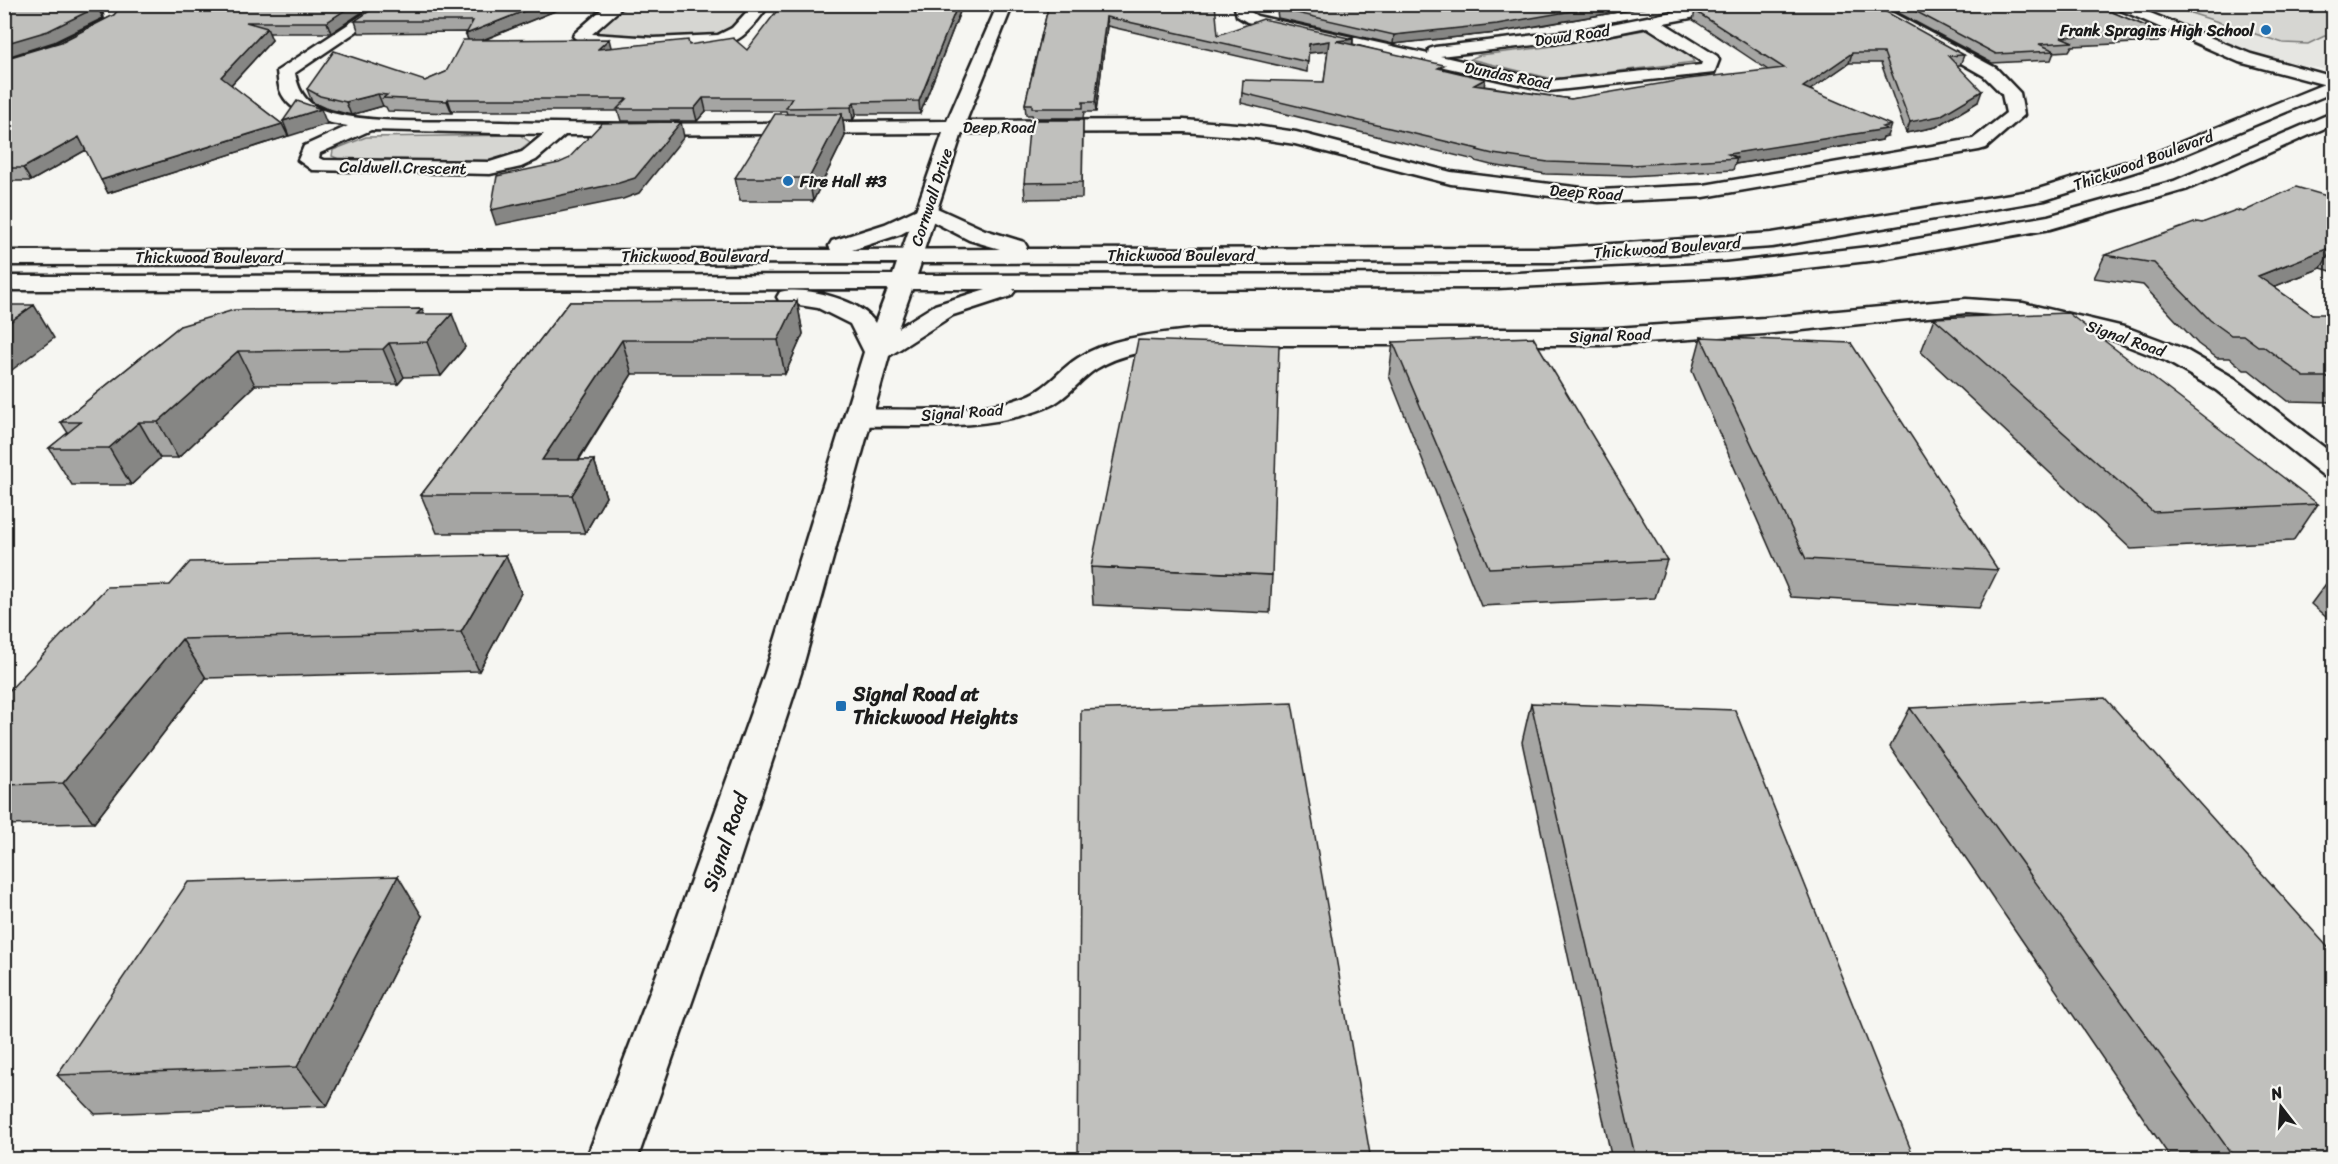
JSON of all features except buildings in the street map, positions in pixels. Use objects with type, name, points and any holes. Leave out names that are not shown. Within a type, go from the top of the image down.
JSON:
[{"type":"street","points":[[4,65],[48,54],[94,33],[113,21],[111,12],[104,4]]},
{"type":"street","name":"Caldwell Crescent","points":[[390,4],[286,71],[289,90],[299,103],[325,117],[368,124],[560,129],[954,127]]},
{"type":"street","points":[[620,4],[611,9],[581,36],[597,42],[679,42],[729,37],[763,4]]},
{"type":"street","name":"Cornwall Drive","points":[[903,281],[954,127],[1006,4]]},
{"type":"street","name":"Dundas Road","points":[[1241,4],[1242,13],[1252,19],[1549,86],[1708,69],[1711,60],[1649,21]]},
{"type":"street","name":"Dowd Road","points":[[1414,55],[1587,34],[1717,8],[1766,4]]},
{"type":"street","name":"Deep Road","points":[[954,127],[1184,126],[1249,131],[1296,138],[1451,178],[1599,196],[1704,191],[1979,144],[2015,115],[2011,93],[1990,72],[1864,4]]},
{"type":"street","points":[[2114,4],[2245,58],[2334,83]]},
{"type":"street","name":"Thickwood Boulevard","points":[[4,258],[1554,255],[1772,240],[2038,196],[2159,158],[2334,83]]},
{"type":"street","name":"Thickwood Boulevard","points":[[4,283],[1498,281],[1726,270],[1877,253],[2050,222],[2181,185],[2334,117]]},
{"type":"street","name":"Caldwell Crescent","points":[[368,124],[311,150],[308,159],[319,166],[490,168],[515,164],[531,157],[560,129]]},
{"type":"street","points":[[810,256],[894,229],[928,210],[977,235],[1011,246],[1097,255]]},
{"type":"street","name":"Signal Road","points":[[611,1160],[688,950],[783,673],[877,352],[903,281]]},
{"type":"street","points":[[681,282],[824,301],[860,320],[877,352],[944,310],[1034,282]]},
{"type":"street","name":"Signal Road","points":[[859,418],[993,413],[1037,401],[1064,386],[1090,362],[1136,345],[1198,337],[1601,337],[1764,326],[1966,306],[2024,310],[2070,320],[2119,333],[2175,355],[2226,384],[2334,470]]},
{"type":"shaded area","points":[[631,5],[754,5],[722,35],[697,40],[593,36],[618,11]]},
{"type":"shaded area","name":"Frank Spragins High School","points":[[2139,5],[2333,5],[2333,67],[2326,70],[2257,55]]},
{"type":"shaded area","points":[[2166,5],[2327,5],[2333,6],[2333,32],[2308,44],[2283,43]]},
{"type":"shaded area","points":[[1650,29],[1688,53],[1694,62],[1553,79],[1470,59],[1480,55],[1547,47]]},
{"type":"shaded area","points":[[520,135],[530,142],[508,159],[487,162],[341,160],[332,156],[333,150],[366,137]]},
{"type":"place","name":"Frank Spragins High School","points":[[2266,30]]},
{"type":"place","name":"Fire Hall #3","points":[[788,181]]},
{"type":"place","name":"Signal Road at Thickwood Heights","points":[[841,706]]}]
